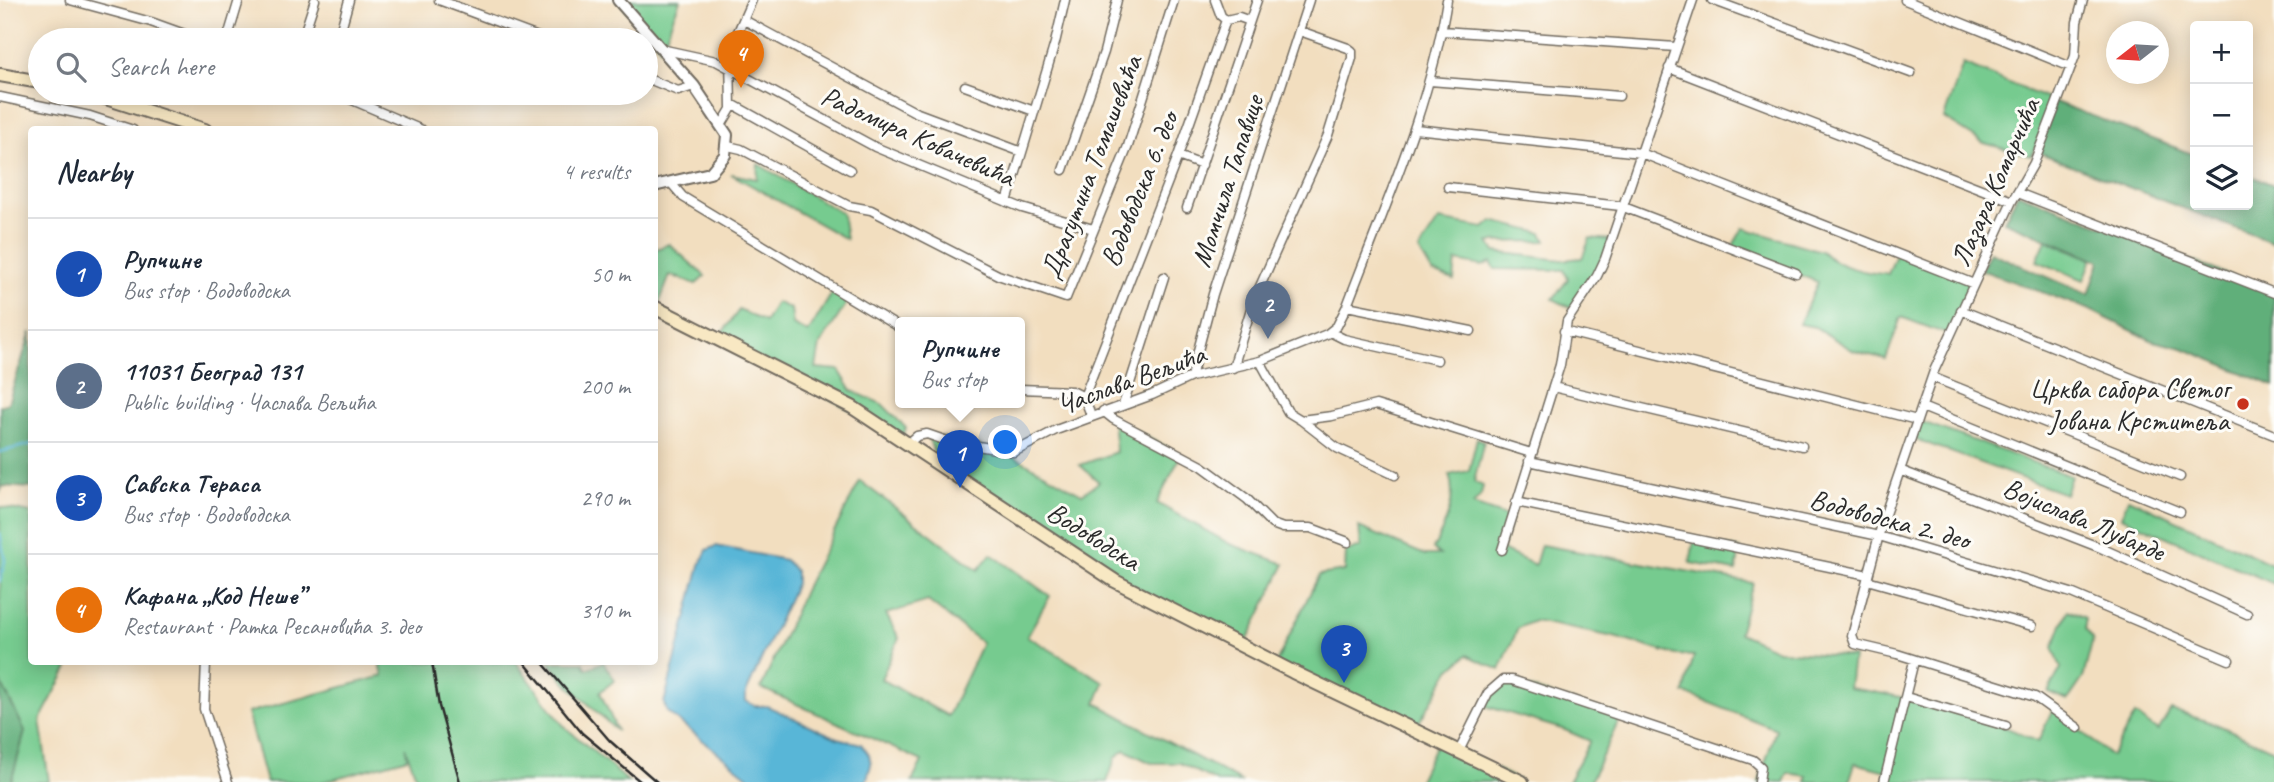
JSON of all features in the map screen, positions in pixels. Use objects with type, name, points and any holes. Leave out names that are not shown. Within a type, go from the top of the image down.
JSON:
[{"type":"main road","points":[[0,75],[28,80]]},
{"type":"main road","points":[[127,105],[193,126]]},
{"type":"main road","name":"Водоводска","points":[[658,309],[821,390],[910,442],[1115,581],[1293,672],[1522,782]]},
{"type":"street","points":[[70,0],[109,9],[165,28]]},
{"type":"street","points":[[109,9],[112,0]]},
{"type":"street","points":[[231,28],[240,0]]},
{"type":"street","points":[[306,28],[314,0]]},
{"type":"street","points":[[341,28],[349,0]]},
{"type":"street","points":[[439,0],[514,28]]},
{"type":"street","points":[[618,0],[643,28]]},
{"type":"street","points":[[722,124],[730,115],[732,104],[730,50],[752,0]]},
{"type":"street","points":[[1007,202],[1065,0]]},
{"type":"street","points":[[1063,170],[1104,52],[1117,0]]},
{"type":"street","name":"Драгутина Томашевића","points":[[728,146],[741,149],[849,206],[863,208],[998,275],[1066,298],[1128,146],[1174,0]]},
{"type":"street","points":[[1215,0],[1220,16],[1226,20],[1239,17],[1250,21]]},
{"type":"street","points":[[1187,208],[1257,0]]},
{"type":"street","name":"Момчила Тапавице","points":[[1191,377],[1213,294],[1309,0]]},
{"type":"street","points":[[1437,359],[1344,339],[1331,332],[1347,306],[1415,129],[1430,81],[1447,0]]},
{"type":"street","points":[[1502,550],[1560,365],[1564,331],[1573,309],[1597,276],[1693,0]]},
{"type":"street","points":[[1712,0],[1911,73]]},
{"type":"street","points":[[1905,0],[2071,67]]},
{"type":"street","name":"Лазара Комарчића","points":[[1914,661],[1853,640],[1867,578],[1932,377],[2012,201],[2034,163],[2071,67],[2083,0]]},
{"type":"street","points":[[744,20],[915,112],[1022,152]]},
{"type":"street","name":"Водоводска 6. део","points":[[1084,397],[1178,156],[1226,20]]},
{"type":"street","points":[[1233,368],[1252,302],[1328,135],[1352,58],[1352,51],[1348,48],[1300,32]]},
{"type":"street","points":[[1442,32],[1676,47]]},
{"type":"street","points":[[658,46],[694,86],[722,124],[728,146],[724,159],[710,173],[658,185]]},
{"type":"street","name":"Радомира Ковачевића","points":[[661,49],[707,58],[875,147],[1007,202],[1093,229]]},
{"type":"street","points":[[1669,68],[2012,201]]},
{"type":"street","points":[[1430,81],[1619,96]]},
{"type":"street","points":[[658,83],[678,91],[694,86]]},
{"type":"street","points":[[965,86],[1034,111]]},
{"type":"street","points":[[0,97],[28,103]]},
{"type":"street","points":[[732,104],[850,170]]},
{"type":"street","points":[[38,105],[90,116],[121,126]]},
{"type":"street","points":[[364,105],[413,126]]},
{"type":"street","points":[[1415,129],[1641,153],[1974,284]]},
{"type":"street","points":[[1178,156],[1202,165]]},
{"type":"street","points":[[671,183],[683,197],[895,324]]},
{"type":"street","points":[[1448,187],[1621,206],[1796,273]]},
{"type":"street","points":[[2018,193],[2274,293]]},
{"type":"street","points":[[1123,405],[1164,277]]},
{"type":"street","points":[[1347,306],[1471,331]]},
{"type":"street","points":[[1961,310],[2274,435]]},
{"type":"street","points":[[1564,331],[1744,374],[1917,420]]},
{"type":"street","name":"Часлава Вељића","points":[[910,442],[918,435],[927,434],[947,441],[1014,452],[1091,415],[1191,377],[1260,361],[1331,332]]},
{"type":"street","points":[[1260,361],[1287,412],[1337,448],[1395,475]]},
{"type":"street","points":[[1932,377],[2180,477]]},
{"type":"street","points":[[1553,387],[1802,446]]},
{"type":"street","points":[[1025,389],[1072,391],[1084,397],[1091,415]]},
{"type":"street","name":"Водоводска 2. део","points":[[1301,420],[1332,416],[1376,405],[1530,457],[1879,536],[2071,593],[2229,660]]},
{"type":"street","points":[[1922,407],[2180,512]]},
{"type":"street","points":[[1103,411],[1113,419],[1202,466],[1247,499],[1272,524],[1283,528],[1311,528],[1348,542]]},
{"type":"street","name":"Војислава Лубарде","points":[[1902,471],[2078,538],[2247,614]]},
{"type":"street","points":[[1516,502],[1867,578],[2032,626]]},
{"type":"street","points":[[1884,782],[1914,661],[2035,697],[2078,728]]},
{"type":"street","points":[[206,665],[204,709],[228,782]]},
{"type":"street","points":[[1459,751],[1488,694],[1503,680],[1512,680],[1753,760],[1761,767],[1759,782]]},
{"type":"street","points":[[1906,697],[2006,726]]},
{"type":"green space","points":[[618,0],[680,0],[661,49],[658,46],[658,28],[643,28]]},
{"type":"green space","points":[[1963,64],[2055,102],[2031,156],[1984,143],[1944,118]]},
{"type":"green space","points":[[2055,102],[2190,153],[2190,210],[2253,210],[2253,177],[2274,185],[2274,243],[2037,152]]},
{"type":"green space","points":[[758,164],[842,213],[846,239],[731,174],[757,179]]},
{"type":"green space","points":[[2018,193],[2274,293],[2274,386],[2183,348],[2153,341],[2088,309],[1981,270],[1990,252],[2089,295],[2100,261],[2004,221]]},
{"type":"green space","points":[[1439,220],[1484,228],[1492,221],[1542,233],[1546,241],[1489,242],[1495,252],[1562,260],[1582,258],[1590,238],[1611,240],[1605,259],[1573,309],[1553,299],[1568,279],[1564,270],[1495,269],[1491,262],[1482,266],[1456,261],[1454,280],[1432,272],[1419,250]]},
{"type":"green space","points":[[1743,228],[1821,251],[1843,265],[1862,271],[1888,274],[1897,252],[1974,284],[1949,335],[1901,317],[1886,359],[1854,351],[1815,327],[1799,324],[1818,282],[1731,249]]},
{"type":"green space","points":[[2046,240],[2092,259],[2084,280],[2037,261]]},
{"type":"green space","points":[[669,244],[705,276],[696,284],[670,275],[658,306],[658,248]]},
{"type":"green space","points":[[834,290],[849,300],[820,345],[816,368],[839,370],[852,391],[882,404],[906,428],[902,437],[718,339],[739,310],[765,322],[776,302],[791,309],[793,325],[808,333]]},
{"type":"green space","points":[[28,341],[28,488],[1,486],[0,493],[0,406],[8,403]]},
{"type":"green space","points":[[1113,419],[1181,455],[1157,503],[1230,544],[1285,564],[1244,647],[1175,612],[937,461],[927,434],[1008,453],[1082,494],[1099,482],[1080,465],[1116,452]]},
{"type":"green space","points":[[1917,420],[2071,476],[2065,494],[1912,438]]},
{"type":"green space","points":[[1477,438],[1484,441],[1474,482],[1483,486],[1481,495],[1473,505],[1511,518],[1502,550],[1535,565],[1541,545],[1753,583],[1739,633],[1780,651],[1853,657],[1849,688],[1946,707],[1993,722],[2038,742],[2053,708],[2111,756],[2135,715],[2158,731],[2171,710],[2216,724],[2274,750],[2274,782],[1884,782],[1886,771],[1855,763],[1849,782],[1806,782],[1807,776],[1788,773],[1784,782],[1759,782],[1776,729],[1684,693],[1694,656],[1676,655],[1614,637],[1534,621],[1518,628],[1500,670],[1467,655],[1450,670],[1415,729],[1276,663],[1319,575],[1345,571],[1346,552],[1361,547],[1359,527],[1425,555],[1440,555],[1433,549],[1451,503],[1449,475],[1469,471]]},
{"type":"green space","points":[[860,481],[978,570],[991,554],[1050,596],[1027,636],[1104,682],[1096,703],[1242,782],[1217,782],[1180,763],[1151,763],[1125,750],[1116,757],[1107,782],[912,782],[922,761],[761,688],[808,582]],"holes":[[[928,601],[982,643],[948,716],[881,679],[899,638],[886,614]]]},
{"type":"green space","points":[[2128,498],[2274,565],[2274,584],[2121,517]]},
{"type":"green space","points":[[0,507],[28,512],[28,665],[69,665],[40,720],[49,782],[11,782],[25,731],[0,681]]},
{"type":"green space","points":[[1694,541],[1740,549],[1736,571],[1690,563]]},
{"type":"green space","points":[[2068,610],[2085,618],[2085,629],[2093,639],[2083,678],[2068,700],[2048,692],[2061,668],[2053,647]]},
{"type":"green space","points":[[380,665],[518,665],[564,726],[629,782],[418,782],[405,747],[408,758],[322,782],[266,782],[247,713],[383,676]]},
{"type":"green space","points":[[551,665],[585,665],[587,669],[605,665],[615,680],[600,692],[617,731],[564,681]]},
{"type":"green space","points":[[1503,680],[1621,716],[1590,782],[1568,782],[1590,741],[1565,730],[1482,705]]},
{"type":"green space","points":[[0,681],[25,731],[11,782],[0,782]]},
{"type":"green space","points":[[1438,740],[1522,782],[1418,782]]},
{"type":"water","points":[[716,546],[785,560],[796,572],[796,583],[746,693],[746,701],[755,706],[767,706],[837,738],[861,744],[869,755],[871,765],[866,782],[755,782],[667,712],[664,703],[700,565],[707,550]]},
{"type":"waterway","points":[[0,452],[28,445]]},
{"type":"waterway","points":[[0,533],[5,561],[0,581]]},
{"type":"railway","points":[[432,665],[439,706],[460,782]]},
{"type":"railway","points":[[526,665],[582,733],[641,782]]},
{"type":"railway","points":[[545,665],[610,741],[657,782]]},
{"type":"place","name":"Кафана „Код Неше”","points":[[741,88]]},
{"type":"place","name":"11031 Београд 131","points":[[1268,339]]},
{"type":"place","name":"Црква сабора Светог Јована Крститеља","points":[[2243,404]]},
{"type":"place","name":"Рупчине","points":[[960,488]]},
{"type":"place","name":"Савска Тераса","points":[[1344,683]]}]
